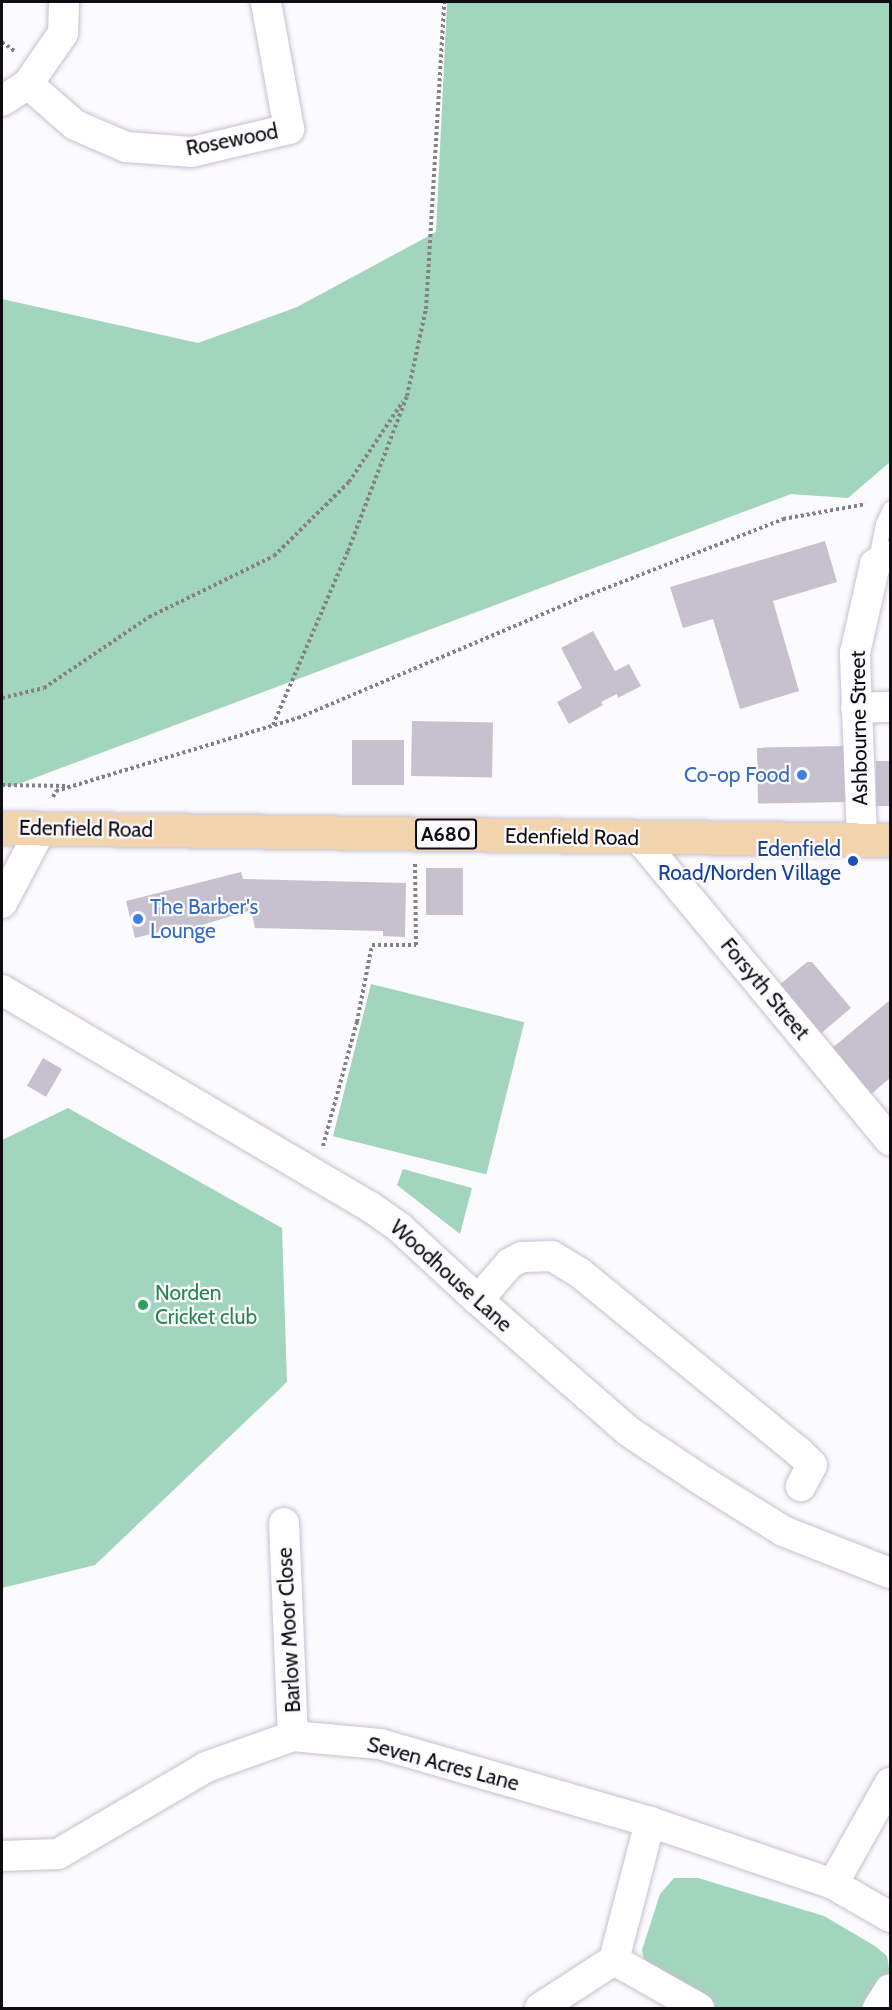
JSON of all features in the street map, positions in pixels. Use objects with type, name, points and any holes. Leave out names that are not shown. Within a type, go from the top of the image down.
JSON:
[{"type":"main road","name":"Edenfield Road","points":[[2,828],[876,840]]},
{"type":"street","points":[[2,101],[28,84],[63,33],[64,2]]},
{"type":"street","name":"Rosewood","points":[[28,84],[75,125],[126,147],[192,152],[289,129],[266,2]]},
{"type":"street","name":"Ashbourne Street","points":[[876,840],[856,708],[855,653],[883,560]]},
{"type":"street","points":[[856,708],[891,707]]},
{"type":"street","points":[[2,903],[41,829]]},
{"type":"street","name":"Forsyth Street","points":[[639,838],[891,1140]]},
{"type":"street","name":"Woodhouse Lane","points":[[2,990],[316,1174],[400,1228],[478,1300],[628,1431],[697,1477],[783,1531],[891,1573]]},
{"type":"street","points":[[478,1300],[510,1263],[522,1257],[552,1256],[580,1274],[799,1452],[812,1465],[801,1486]]},
{"type":"street","name":"Barlow Moor Close","points":[[284,1523],[293,1736]]},
{"type":"street","name":"Seven Acres Lane","points":[[2,1856],[58,1854],[206,1767],[293,1736],[380,1744],[650,1822],[833,1884],[891,1917]]},
{"type":"street","points":[[833,1884],[891,1783]]},
{"type":"street","points":[[540,2008],[615,1960],[650,1822]]},
{"type":"street","points":[[615,1960],[699,2008]]},
{"type":"street","points":[[878,2008],[891,1989]]},
{"type":"lane","points":[[883,560],[884,524],[891,508]]},
{"type":"path","points":[[273,726],[348,551],[407,396],[426,309],[444,2]]},
{"type":"path","points":[[2,698],[44,688],[149,617],[274,556],[349,482],[407,396]]},
{"type":"path","points":[[41,829],[56,791],[298,718],[586,596],[783,519],[869,504]]},
{"type":"path","points":[[2,785],[71,786]]},
{"type":"path","points":[[316,1174],[357,1022],[372,945],[416,945],[415,834]]},
{"type":"green space","points":[[447,2],[890,2],[890,462],[848,498],[791,494],[13,786],[2,786],[2,299],[198,343],[297,307],[436,232]]},
{"type":"green space","points":[[371,984],[524,1022],[486,1175],[333,1136]]},
{"type":"green space","name":"Norden Cricket club","points":[[68,1108],[282,1228],[287,1382],[95,1565],[2,1588],[2,1140]]},
{"type":"green space","points":[[403,1169],[472,1188],[460,1234],[397,1185]]},
{"type":"green space","points":[[674,1878],[698,1878],[824,1916],[875,1946],[887,1956],[890,1974],[871,2008],[704,2008],[645,1966],[642,1950],[660,1894]]},
{"type":"building","points":[[825,541],[837,582],[773,601],[799,691],[740,709],[713,619],[683,628],[670,587]]},
{"type":"building","points":[[593,631],[615,671],[629,664],[641,686],[618,698],[617,694],[601,702],[603,705],[569,724],[557,702],[582,688],[561,648]]},
{"type":"building","points":[[412,721],[493,722],[492,777],[411,776]]},
{"type":"building","points":[[352,740],[404,740],[404,785],[352,785]]},
{"type":"building","name":"Co-op Food","points":[[846,746],[847,802],[758,804],[757,748]]},
{"type":"building","points":[[876,761],[890,761],[890,806],[876,806]]},
{"type":"building","points":[[426,868],[463,868],[463,915],[426,915]]},
{"type":"building","points":[[241,872],[243,879],[406,883],[405,937],[383,936],[383,931],[255,928],[251,910],[189,929],[188,925],[135,938],[126,901]]},
{"type":"building","points":[[807,962],[812,962],[851,1008],[819,1035],[778,986]]},
{"type":"building","points":[[890,1000],[890,1078],[869,1096],[831,1049]]},
{"type":"building","points":[[43,1058],[62,1069],[46,1097],[27,1086]]},
{"type":"place","name":"Co-op Food","points":[[802,775]]},
{"type":"place","name":"Edenfield Road/Norden Village","points":[[853,861]]},
{"type":"place","name":"The Barber's Lounge","points":[[138,919]]},
{"type":"place","name":"Norden Cricket club","points":[[143,1305]]}]
